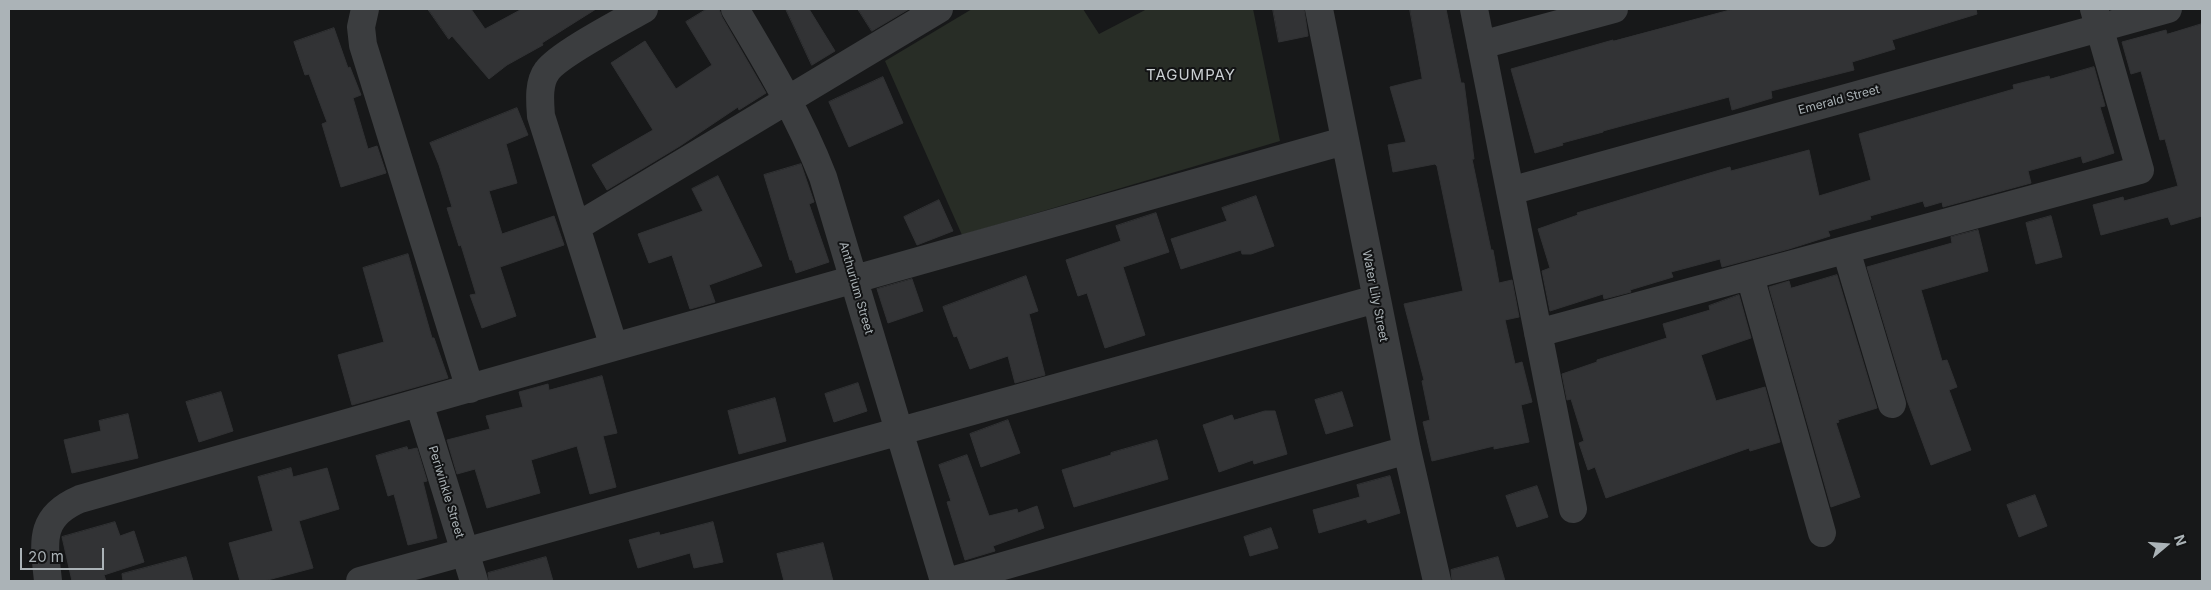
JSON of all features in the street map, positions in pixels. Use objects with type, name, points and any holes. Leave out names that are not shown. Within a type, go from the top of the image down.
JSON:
[{"type":"street","points":[[364,9],[360,27],[363,45],[470,389]]},
{"type":"street","points":[[614,347],[541,116],[540,91],[546,71],[563,57],[644,9]]},
{"type":"street","name":"Anthurium Street","points":[[735,9],[788,99],[809,141],[823,177],[944,581]]},
{"type":"street","points":[[576,226],[939,9]]},
{"type":"street","name":"Water Lily Street","points":[[1319,9],[1406,450],[1437,581]]},
{"type":"street","points":[[1474,9],[1574,509]]},
{"type":"street","points":[[1481,45],[1614,9]]},
{"type":"street","name":"Emerald Street","points":[[1510,190],[2097,18],[2168,9]]},
{"type":"street","points":[[1538,333],[2140,170],[2097,18]]},
{"type":"street","points":[[48,581],[45,550],[46,533],[52,516],[64,506],[89,497],[1344,141]]},
{"type":"street","points":[[1846,250],[1892,404]]},
{"type":"street","points":[[1750,276],[1822,533]]},
{"type":"street","points":[[360,581],[1376,299]]},
{"type":"street","name":"Periwinkle Street","points":[[419,403],[474,581]]},
{"type":"street","points":[[950,581],[1406,450]]},
{"type":"shaded area","points":[[972,9],[1083,9],[1099,34],[1147,9],[1253,9],[1280,141],[962,235],[885,61]]},
{"type":"building","points":[[428,9],[471,9],[485,29],[522,9],[596,9],[542,43],[543,45],[507,65],[489,79],[452,36],[449,39]]},
{"type":"building","points":[[707,9],[719,9],[766,93],[739,110],[738,107],[680,146],[607,190],[592,165],[653,130],[611,63],[645,41],[676,89],[712,65],[686,22]]},
{"type":"building","points":[[786,9],[809,9],[835,51],[812,65]]},
{"type":"building","points":[[858,9],[909,9],[872,31]]},
{"type":"building","points":[[1273,9],[1304,9],[1308,36],[1279,42]]},
{"type":"building","points":[[1410,9],[1446,9],[1461,83],[1464,83],[1474,159],[1472,159],[1499,283],[1512,280],[1519,317],[1505,320],[1515,364],[1522,362],[1532,402],[1521,405],[1529,442],[1494,449],[1494,446],[1432,461],[1423,422],[1430,420],[1422,381],[1424,380],[1404,304],[1463,291],[1437,166],[1435,164],[1393,172],[1388,145],[1406,142],[1390,87],[1422,79]]},
{"type":"building","points":[[1734,9],[1976,9],[1977,14],[1892,40],[1895,49],[1852,62],[1854,70],[1771,91],[1772,98],[1732,110],[1729,97],[1603,131],[1535,153],[1511,69],[1613,40]]},
{"type":"building","points":[[2202,24],[2202,216],[2171,225],[2168,217],[2101,235],[2093,205],[2123,197],[2124,201],[2178,186],[2165,139],[2160,140],[2141,71],[2131,74],[2122,42],[2166,30],[2167,34]]},
{"type":"building","points":[[334,28],[348,68],[350,67],[361,95],[353,98],[368,149],[377,146],[386,173],[341,187],[322,124],[327,122],[309,74],[305,75],[294,42]]},
{"type":"building","points":[[2094,67],[2105,106],[2100,107],[2114,153],[2083,163],[2081,156],[2028,171],[2031,183],[1943,207],[1942,202],[1925,207],[1923,201],[1870,216],[1871,219],[1828,231],[1830,236],[1789,249],[1722,267],[1720,259],[1671,272],[1673,277],[1630,290],[1631,292],[1604,299],[1603,294],[1550,311],[1542,271],[1550,268],[1538,229],[1578,215],[1577,213],[1730,167],[1731,171],[1809,150],[1819,196],[1871,180],[1859,134],[2014,89],[2013,85],[2049,76],[2050,79]]},
{"type":"building","points":[[883,77],[903,123],[849,147],[829,102]]},
{"type":"building","points":[[517,108],[528,135],[506,144],[517,183],[489,191],[502,234],[554,216],[564,245],[500,267],[516,316],[482,328],[470,295],[476,294],[447,208],[452,207],[430,143]]},
{"type":"building","points":[[801,164],[814,202],[809,204],[829,262],[796,273],[792,260],[790,260],[764,175]]},
{"type":"building","points":[[718,176],[762,266],[709,285],[715,302],[690,309],[672,255],[649,263],[638,234],[703,211],[692,189]]},
{"type":"building","points":[[1256,196],[1274,246],[1251,254],[1242,254],[1241,250],[1181,269],[1171,239],[1227,221],[1222,208]]},
{"type":"building","points":[[939,200],[953,231],[917,245],[904,217]]},
{"type":"building","points":[[1156,213],[1169,252],[1123,267],[1145,335],[1105,348],[1087,293],[1078,296],[1066,260],[1121,241],[1116,226]]},
{"type":"building","points":[[2051,216],[2062,257],[2036,264],[2026,223]]},
{"type":"building","points":[[1978,230],[1988,271],[1921,290],[1942,361],[1947,360],[1957,387],[1949,390],[1971,450],[1931,465],[1907,400],[1867,267],[1952,243],[1951,237]]},
{"type":"building","points":[[408,254],[432,338],[434,338],[448,378],[352,405],[338,355],[384,342],[363,268]]},
{"type":"building","points":[[1837,275],[1877,408],[1838,420],[1839,422],[1836,423],[1860,497],[1831,507],[1769,287],[1789,281],[1791,288]]},
{"type":"building","points":[[1026,276],[1038,311],[1029,314],[1045,375],[1015,383],[1008,356],[970,369],[957,336],[954,337],[943,307]]},
{"type":"building","points":[[912,279],[923,311],[888,323],[877,289]]},
{"type":"building","points":[[1739,295],[1751,338],[1701,355],[1716,401],[1765,387],[1780,442],[1750,451],[1749,448],[1606,498],[1595,467],[1588,470],[1579,443],[1584,441],[1571,399],[1567,400],[1562,374],[1597,362],[1597,360],[1667,338],[1663,324],[1710,310],[1709,306]]},
{"type":"building","points":[[602,376],[617,433],[603,436],[616,487],[590,494],[577,446],[531,460],[540,493],[487,508],[475,469],[457,474],[447,440],[490,429],[486,416],[523,407],[519,392],[548,384],[549,390]]},
{"type":"building","points":[[858,383],[867,411],[834,422],[825,394]]},
{"type":"building","points":[[221,392],[233,431],[199,442],[186,402]]},
{"type":"building","points":[[1342,392],[1353,426],[1326,434],[1315,400]]},
{"type":"building","points":[[775,398],[786,441],[739,454],[728,411]]},
{"type":"building","points":[[1265,411],[1275,411],[1287,454],[1254,464],[1253,460],[1219,472],[1203,425],[1232,415],[1234,420]]},
{"type":"building","points":[[128,414],[138,458],[72,473],[64,440],[101,431],[99,421]]},
{"type":"building","points":[[1008,420],[1020,453],[981,467],[970,434]]},
{"type":"building","points":[[1157,440],[1168,479],[1074,507],[1062,470]]},
{"type":"building","points":[[407,447],[408,450],[417,448],[427,481],[423,482],[437,538],[408,545],[394,494],[388,496],[376,456]]},
{"type":"building","points":[[967,455],[989,516],[1017,509],[1018,513],[1037,506],[1044,528],[993,546],[995,551],[965,560],[947,502],[951,501],[939,465]]},
{"type":"building","points":[[291,468],[293,477],[327,468],[339,509],[299,521],[313,568],[264,581],[240,581],[229,543],[273,531],[258,477]]},
{"type":"building","points":[[1390,476],[1400,513],[1368,523],[1366,519],[1319,533],[1313,510],[1360,497],[1357,485]]},
{"type":"building","points":[[1537,486],[1548,517],[1517,527],[1506,496]]},
{"type":"building","points":[[2035,495],[2047,526],[2019,537],[2007,505]]},
{"type":"building","points":[[115,522],[120,536],[134,531],[144,562],[104,575],[106,581],[72,581],[62,537]]},
{"type":"building","points":[[713,522],[723,562],[694,568],[690,553],[638,568],[629,540],[659,532],[660,535]]},
{"type":"building","points":[[1271,528],[1278,548],[1250,556],[1244,537]]},
{"type":"building","points":[[823,543],[833,581],[784,581],[777,554]]},
{"type":"building","points":[[186,557],[193,581],[123,581],[122,574]]},
{"type":"building","points":[[546,557],[553,581],[489,581],[488,573]]},
{"type":"building","points":[[1498,557],[1505,581],[1452,581],[1451,570]]},
{"type":"district","name":"TAGUMPAY","points":[[1191,75]]}]
